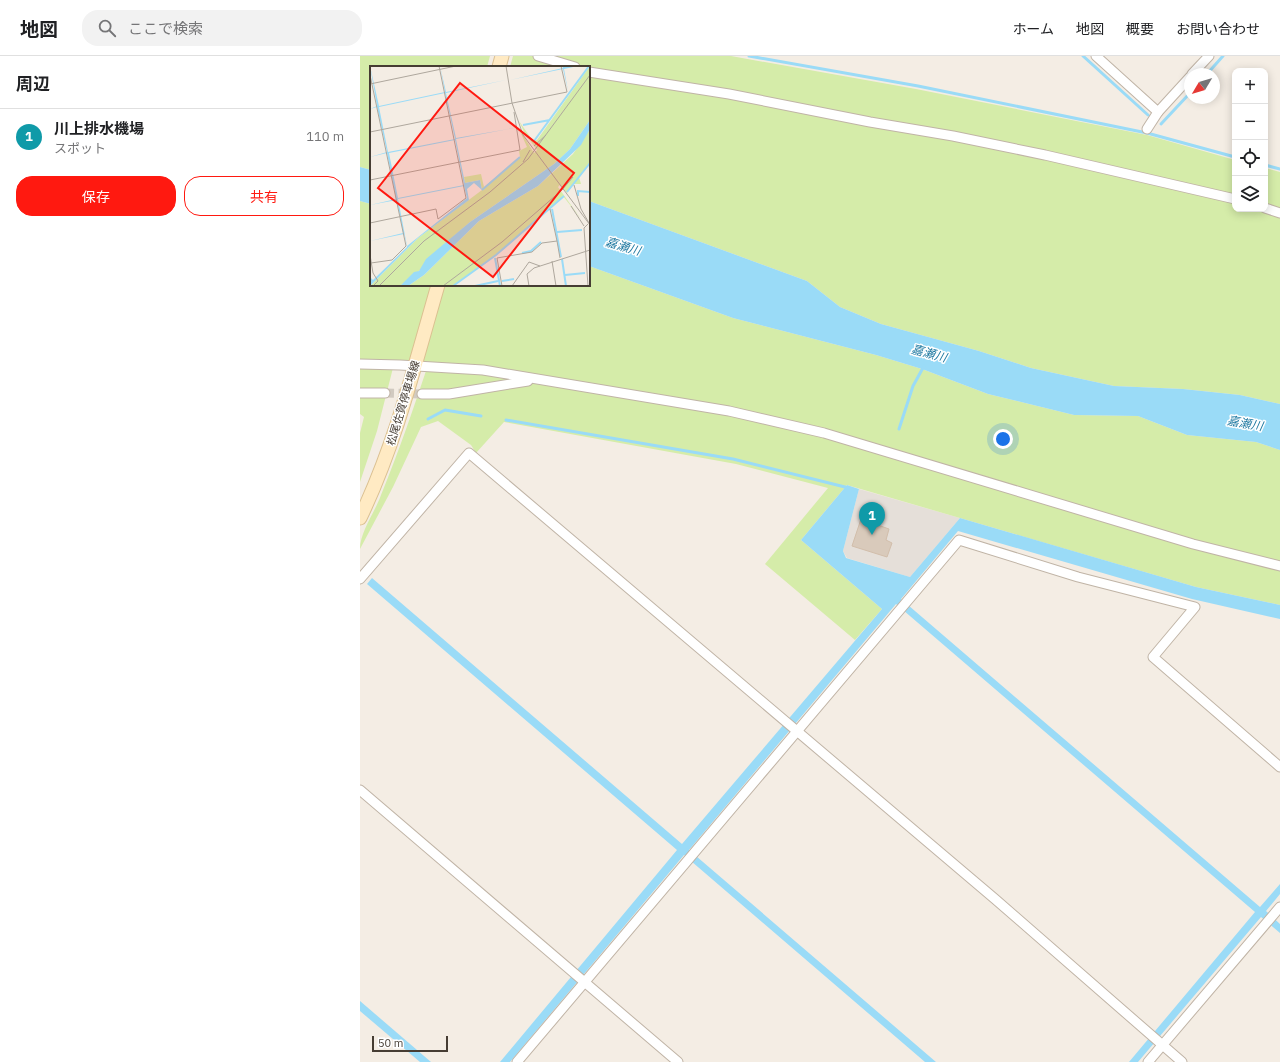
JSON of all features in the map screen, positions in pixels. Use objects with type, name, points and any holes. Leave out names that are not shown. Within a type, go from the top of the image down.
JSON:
[{"type":"main road","name":"松尾佐賀停車場線","points":[[360,518],[394,437],[438,286]]},
{"type":"street","points":[[538,56],[572,66]]},
{"type":"street","points":[[1096,56],[1158,112]]},
{"type":"street","points":[[1198,68],[1209,56]]},
{"type":"street","points":[[590,72],[729,94],[870,122],[953,136],[1045,155],[1232,198]]},
{"type":"street","points":[[1147,129],[1158,112],[1184,83]]},
{"type":"street","points":[[1268,209],[1280,213]]},
{"type":"street","points":[[360,364],[483,370],[535,380],[729,411],[824,433],[1178,540],[1280,566]]},
{"type":"street","points":[[422,394],[449,394],[535,380]]},
{"type":"street","points":[[360,393],[385,393]]},
{"type":"street","points":[[360,579],[469,453],[995,899],[1182,1062]]},
{"type":"street","points":[[517,1062],[959,540],[1078,577],[1194,607],[1153,657],[1280,767]]},
{"type":"street","points":[[360,790],[678,1062]]},
{"type":"street","points":[[1148,1062],[1160,1044],[1280,907]]},
{"type":"shaded area","points":[[859,489],[960,518],[910,577],[847,558],[843,551]]},
{"type":"green space","points":[[360,56],[490,56],[487,66],[370,66],[370,170],[360,167]]},
{"type":"green space","points":[[513,56],[731,56],[916,89],[1147,135],[1232,159],[1232,212],[1268,212],[1268,169],[1280,172],[1280,404],[1240,395],[1183,389],[1114,386],[1031,368],[979,351],[881,324],[840,307],[807,281],[590,201],[590,66],[510,66]]},
{"type":"green space","points":[[360,201],[370,204],[370,286],[590,286],[590,266],[733,318],[876,355],[922,369],[988,394],[1074,415],[1138,416],[1187,435],[1256,442],[1280,450],[1280,605],[1196,587],[847,485],[801,540],[882,609],[855,640],[765,564],[828,488],[736,464],[504,422],[476,453],[471,445],[438,421],[421,427],[393,487],[360,549],[362,536],[394,462],[429,362],[395,360],[377,431],[360,482],[360,433],[364,417],[360,414]]},
{"type":"water","points":[[360,167],[370,170],[370,204],[360,201]]},
{"type":"water","name":"嘉瀬川","points":[[590,201],[807,281],[840,307],[881,324],[979,351],[1031,368],[1114,386],[1183,389],[1240,395],[1280,404],[1280,450],[1256,442],[1187,435],[1138,416],[1074,415],[988,394],[922,369],[876,355],[733,318],[590,266]]},
{"type":"water","points":[[847,485],[859,489],[843,551],[846,558],[910,577],[960,518],[1196,587],[1280,605],[1280,619],[1192,599],[958,531],[901,599],[1260,907],[1280,884],[1280,894],[1266,911],[1280,924],[1280,933],[1261,917],[1138,1062],[1129,1062],[1255,912],[896,604],[689,850],[936,1062],[925,1062],[684,855],[510,1062],[500,1062],[677,850],[367,584],[372,578],[682,844],[882,609],[801,540]]},
{"type":"water","points":[[360,1001],[431,1062],[420,1062],[360,1011]]},
{"type":"building","points":[[861,519],[889,529],[886,540],[892,543],[887,557],[852,546]]},
{"type":"waterway","points":[[749,56],[918,86],[1147,133],[1232,156]]},
{"type":"waterway","points":[[1083,56],[1148,115]]},
{"type":"waterway","points":[[1212,68],[1223,56]]},
{"type":"waterway","points":[[1161,124],[1184,99]]},
{"type":"waterway","points":[[1268,166],[1280,169]]},
{"type":"waterway","points":[[899,429],[913,386],[924,366]]},
{"type":"waterway","points":[[428,419],[445,410],[481,416]]},
{"type":"waterway","points":[[506,420],[733,459],[845,487]]},
{"type":"tunnel","points":[[385,393],[422,394]]},
{"type":"place","name":"川上排水機場","points":[[872,535]]}]
